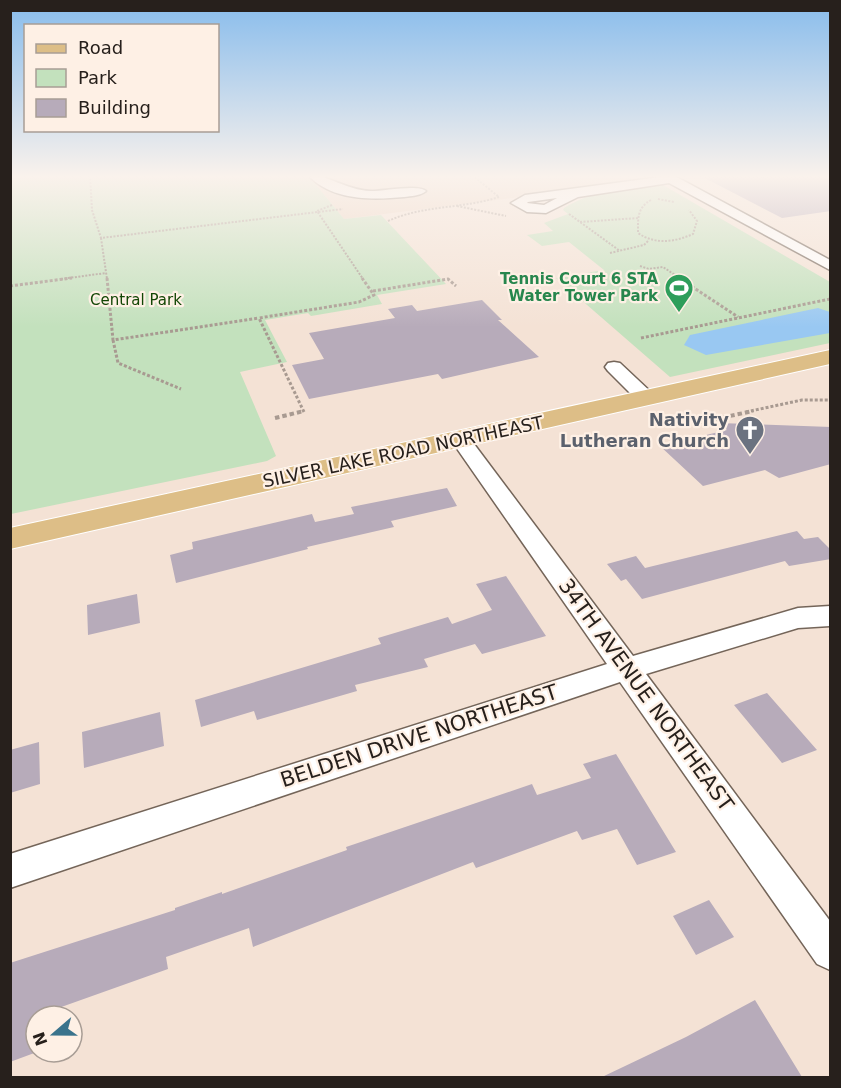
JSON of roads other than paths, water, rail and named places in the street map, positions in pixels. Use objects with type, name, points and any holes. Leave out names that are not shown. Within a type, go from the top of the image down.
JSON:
[{"type":"main road","name":"SILVER LAKE ROAD NORTHEAST","points":[[10,538],[461,440],[648,407],[831,357]]},
{"type":"street","points":[[757,226],[831,266]]},
{"type":"street","points":[[614,367],[648,407]]},
{"type":"street","name":"34TH AVENUE NORTHEAST","points":[[461,440],[831,951]]},
{"type":"street","name":"BELDEN DRIVE NORTHEAST","points":[[10,871],[625,669],[798,618],[831,616]]},
{"type":"water","points":[[818,308],[830,312],[830,333],[706,355],[684,345],[690,335]]},
{"type":"place","name":"Tennis Court 6 STA Water Tower Park","points":[[679,314]]},
{"type":"place","name":"Nativity Lutheran Church","points":[[750,456]]},
{"type":"park label","name":"Central Park","points":[[136,300]]}]
